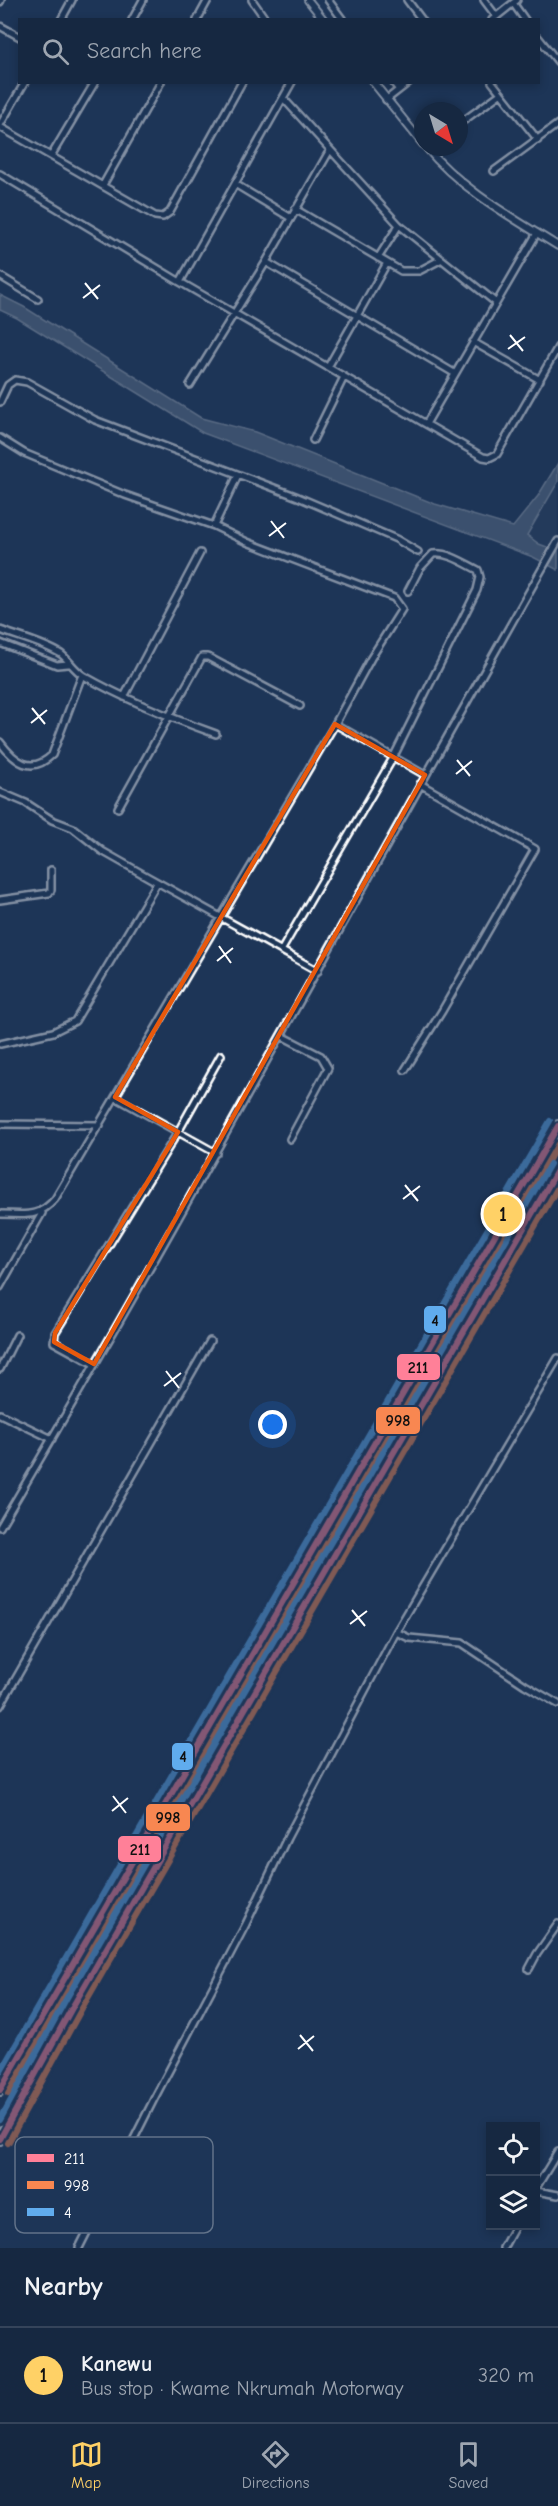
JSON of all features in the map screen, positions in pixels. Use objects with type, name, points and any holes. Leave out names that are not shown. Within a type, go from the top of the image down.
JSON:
[{"type":"highway","points":[[0,2090],[558,1126]]},
{"type":"highway","points":[[0,2139],[73,2006],[558,1169]]},
{"type":"street","points":[[62,18],[72,0]]},
{"type":"street","points":[[133,18],[143,0]]},
{"type":"street","points":[[198,18],[208,0]]},
{"type":"street","points":[[252,0],[265,18]]},
{"type":"street","points":[[308,0],[322,18]]},
{"type":"street","points":[[328,0],[342,18]]},
{"type":"street","points":[[407,0],[420,18]]},
{"type":"street","points":[[484,0],[494,18],[515,2],[524,18]]},
{"type":"street","points":[[0,26],[18,36]]},
{"type":"street","points":[[540,40],[558,62]]},
{"type":"street","points":[[24,84],[0,126],[156,216],[163,217],[170,212],[241,84]]},
{"type":"street","points":[[51,156],[94,84]]},
{"type":"street","points":[[103,185],[160,84]]},
{"type":"street","points":[[180,282],[291,84]]},
{"type":"street","points":[[375,84],[414,133]]},
{"type":"street","points":[[394,84],[399,90]]},
{"type":"street","points":[[387,100],[406,84]]},
{"type":"street","points":[[493,84],[538,140]]},
{"type":"street","points":[[468,117],[500,94]]},
{"type":"street","points":[[283,98],[399,225],[495,302]]},
{"type":"street","points":[[494,171],[558,124]]},
{"type":"street","points":[[190,385],[266,262],[330,150]]},
{"type":"street","points":[[435,156],[456,176],[558,246]]},
{"type":"street","points":[[0,174],[180,282],[483,457],[493,457],[500,450],[558,348]]},
{"type":"street","points":[[235,184],[291,218]]},
{"type":"street","points":[[296,209],[401,271],[409,272],[429,267],[440,260]]},
{"type":"street","points":[[378,258],[399,225]]},
{"type":"street","points":[[426,424],[537,233]]},
{"type":"street","points":[[266,262],[454,373]]},
{"type":"street","points":[[328,367],[387,263]]},
{"type":"street","points":[[0,276],[38,299]]},
{"type":"street","points":[[473,342],[540,380]]},
{"type":"street","points":[[313,440],[344,377]]},
{"type":"street","points":[[0,402],[8,386],[15,380],[27,382],[95,420],[298,497],[396,538],[418,552]]},
{"type":"street","points":[[0,438],[24,453],[85,478],[214,526],[247,542],[394,598],[402,609],[371,658],[335,724],[100,1125],[55,1199],[42,1212],[0,1287]]},
{"type":"street","points":[[214,526],[238,475]]},
{"type":"street","points":[[0,1527],[216,1153],[318,971],[369,873],[558,541]]},
{"type":"street","points":[[124,697],[200,553]]},
{"type":"street","points":[[281,951],[393,758],[477,590],[480,577],[478,570],[465,563],[442,553],[433,554],[420,568],[408,591]]},
{"type":"street","points":[[0,630],[62,655],[68,664],[82,675],[124,697],[167,717],[216,734]]},
{"type":"street","points":[[0,643],[57,664],[68,664]]},
{"type":"street","points":[[118,808],[202,657],[208,657],[300,706]]},
{"type":"street","points":[[0,742],[21,763],[38,765],[44,762],[52,755],[82,675]]},
{"type":"street","points":[[335,724],[425,775]]},
{"type":"street","points":[[405,1070],[442,1011],[535,849],[420,784]]},
{"type":"street","points":[[0,792],[27,803],[52,820],[73,828],[102,851],[318,971]]},
{"type":"street","points":[[0,900],[49,892],[51,890],[51,870]]},
{"type":"street","points":[[0,1044],[53,1032],[75,1021],[157,883]]},
{"type":"street","points":[[282,1036],[321,1056],[328,1068],[290,1139]]},
{"type":"street","points":[[94,1364],[59,1347],[54,1342],[55,1333],[178,1132],[221,1055]]},
{"type":"street","points":[[116,1097],[216,1153]]},
{"type":"street","points":[[0,1124],[100,1125]]},
{"type":"street","points":[[0,1214],[35,1215],[42,1212]]},
{"type":"street","points":[[0,1369],[17,1335]]},
{"type":"street","points":[[0,1706],[210,1341]]},
{"type":"street","points":[[135,2137],[246,1924],[287,1838],[396,1632],[558,1358]]},
{"type":"street","points":[[0,1414],[52,1439]]},
{"type":"street","points":[[396,1632],[409,1638],[462,1643],[558,1704]]},
{"type":"street","points":[[529,1969],[558,1924]]},
{"type":"street","points":[[540,2183],[558,2152]]},
{"type":"street","points":[[540,2191],[558,2195]]},
{"type":"street","points":[[503,2248],[513,2230]]},
{"type":"street","points":[[79,2248],[87,2233]]},
{"type":"highlighted area","points":[[335,724],[425,775],[94,1364],[54,1342],[55,1333],[178,1132],[115,1097]]},
{"type":"shaded area","points":[[0,295],[24,307],[201,418],[255,432],[435,504],[513,527],[538,496],[558,463],[558,482],[527,535],[539,544],[558,551],[558,570],[533,557],[203,433],[17,318],[0,310]]},
{"type":"shaded area","points":[[558,482],[558,551],[526,536]]},
{"type":"transit line","name":"4","points":[[0,2072],[550,1121]]},
{"type":"transit line","name":"211","points":[[0,2090],[558,1126]]},
{"type":"transit line","name":"998","points":[[8,2094],[558,1144]]},
{"type":"transit line","name":"4","points":[[0,2120],[65,2001],[550,1164]]},
{"type":"transit line","name":"211","points":[[0,2139],[73,2006],[558,1169]]},
{"type":"transit line","name":"998","points":[[8,2143],[81,2010],[558,1187]]},
{"type":"place","name":"Kanewu","points":[[503,1214]]}]
